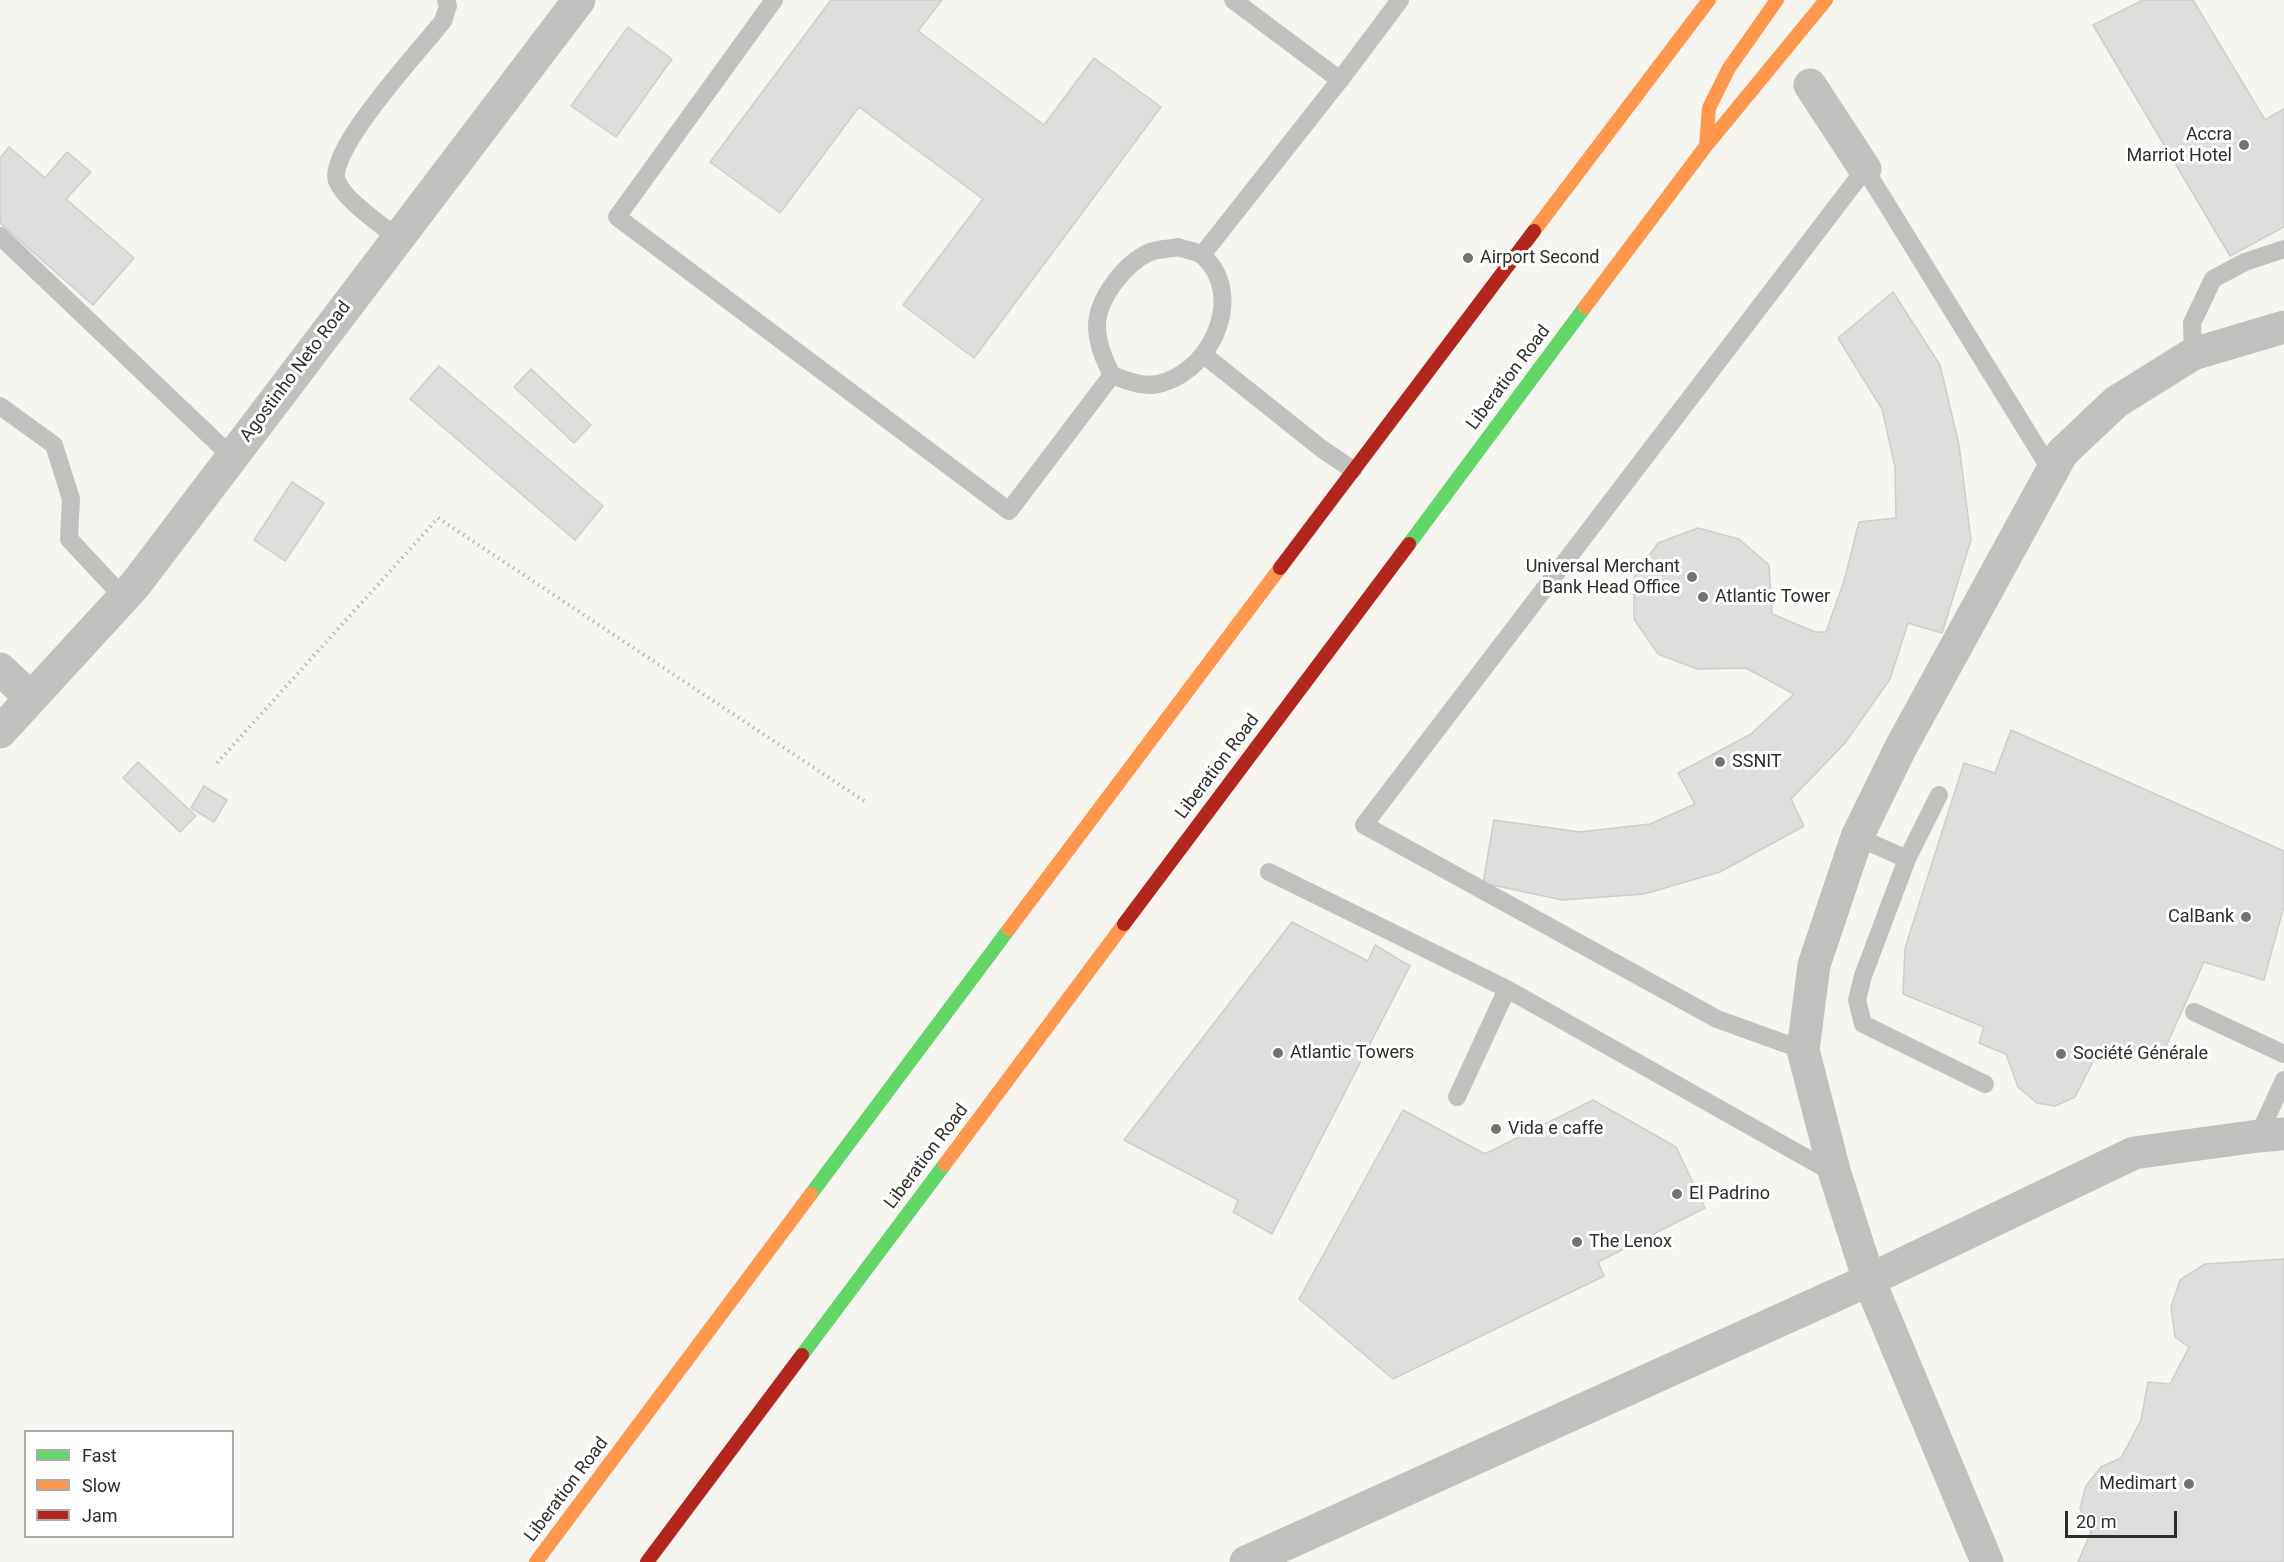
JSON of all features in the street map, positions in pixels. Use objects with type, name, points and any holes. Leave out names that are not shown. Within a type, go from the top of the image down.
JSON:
[{"type":"highway","name":"Liberation Road","points":[[536,1562],[1353,470],[1709,0]]},
{"type":"highway","points":[[1706,146],[1709,108],[1729,68],[1777,0]]},
{"type":"highway","name":"Liberation Road","points":[[647,1562],[1706,146],[1826,0]]},
{"type":"street","name":"Agostinho Neto Road","points":[[0,732],[123,598],[579,0]]},
{"type":"street","points":[[1810,85],[1865,169]]},
{"type":"street","points":[[1987,1562],[1869,1280],[1835,1174],[1803,1050],[1814,965],[1857,837],[1901,747],[2062,453],[2116,402],[2193,354],[2284,327]]},
{"type":"street","points":[[0,669],[31,699]]},
{"type":"street","points":[[1246,1562],[1869,1280],[2134,1153],[2271,1135]]},
{"type":"lane","points":[[398,238],[347,196],[337,180],[338,160],[366,115],[443,21],[448,6],[446,0]]},
{"type":"lane","points":[[774,0],[616,217],[1009,511],[1112,375]]},
{"type":"lane","points":[[1233,0],[1340,80]]},
{"type":"lane","points":[[1202,255],[1400,0]]},
{"type":"lane","points":[[1803,1050],[1717,1019],[1364,825],[1865,169],[2052,472]]},
{"type":"lane","points":[[0,236],[232,457]]},
{"type":"lane","points":[[1178,247],[1202,255],[1217,273],[1222,303],[1218,328],[1204,355],[1190,370],[1164,383],[1139,385],[1112,375],[1101,353],[1097,326],[1102,303],[1122,272],[1150,252],[1178,247]]},
{"type":"lane","points":[[2193,354],[2192,323],[2213,279],[2245,262],[2284,249]]},
{"type":"lane","points":[[1204,355],[1322,450],[1353,470]]},
{"type":"lane","points":[[0,406],[54,445],[70,499],[69,539],[123,598]]},
{"type":"lane","points":[[1939,795],[1907,859],[1863,976],[1857,1000],[1863,1024],[1985,1084]]},
{"type":"lane","points":[[1857,837],[1907,859]]},
{"type":"lane","points":[[1269,872],[1507,989],[1835,1174]]},
{"type":"lane","points":[[1457,1097],[1507,989]]},
{"type":"lane","points":[[2194,1012],[2284,1054]]},
{"type":"lane","points":[[2271,1135],[2284,1080]]},
{"type":"path","points":[[217,763],[438,518],[867,803]]},
{"type":"building","points":[[831,0],[942,0],[918,31],[1044,125],[1094,58],[1161,107],[974,358],[903,305],[983,199],[859,107],[780,213],[710,162]]},
{"type":"building","points":[[2143,0],[2193,0],[2265,120],[2284,109],[2284,227],[2230,256],[2093,25]]},
{"type":"building","points":[[628,27],[672,59],[616,137],[571,106]]},
{"type":"building","points":[[9,147],[45,178],[67,152],[91,172],[66,199],[134,258],[93,305],[0,223],[0,158]]},
{"type":"building","name":"Atlantic Tower","points":[[1893,292],[1940,365],[1959,445],[1971,540],[1942,633],[1908,623],[1890,679],[1845,743],[1791,799],[1804,826],[1720,872],[1644,894],[1562,900],[1483,883],[1494,820],[1580,832],[1650,824],[1695,804],[1678,773],[1751,734],[1794,694],[1746,668],[1697,669],[1658,654],[1634,619],[1634,577],[1658,543],[1698,528],[1739,539],[1769,565],[1772,614],[1815,632],[1826,632],[1844,581],[1859,522],[1896,518],[1895,467],[1882,409],[1838,338]]},
{"type":"building","points":[[439,366],[603,506],[575,540],[410,399]]},
{"type":"building","points":[[531,369],[591,425],[574,443],[514,387]]},
{"type":"building","points":[[292,482],[324,503],[285,561],[254,540]]},
{"type":"building","points":[[2011,730],[2284,851],[2284,906],[2264,980],[2204,962],[2163,1053],[2102,1044],[2075,1097],[2055,1106],[2037,1103],[2018,1087],[2006,1054],[1979,1043],[1984,1027],[1903,994],[1905,948],[1964,763],[1995,773]]},
{"type":"building","points":[[138,762],[196,816],[180,832],[123,778]]},
{"type":"building","points":[[204,786],[227,800],[214,822],[191,808]]},
{"type":"building","name":"Atlantic Towers","points":[[1292,922],[1368,961],[1375,945],[1410,966],[1272,1234],[1233,1212],[1238,1200],[1124,1140]]},
{"type":"building","points":[[1593,1100],[1676,1147],[1705,1208],[1598,1262],[1604,1276],[1393,1379],[1299,1299],[1403,1110],[1485,1154]]},
{"type":"building","points":[[2284,1259],[2284,1562],[2078,1562],[2091,1532],[2080,1508],[2086,1486],[2101,1467],[2121,1458],[2141,1420],[2148,1382],[2170,1384],[2189,1347],[2175,1337],[2171,1307],[2180,1280],[2205,1264]]},
{"type":"traffic: fast","points":[[1409,544],[1585,307]]},
{"type":"traffic: fast","points":[[811,1194],[1009,929]]},
{"type":"traffic: fast","points":[[802,1355],[945,1164]]},
{"type":"traffic: slow","points":[[1534,231],[1709,0]]},
{"type":"traffic: slow","points":[[1706,146],[1709,108],[1729,68],[1777,0]]},
{"type":"traffic: slow","points":[[1585,307],[1706,146],[1826,0]]},
{"type":"traffic: slow","points":[[1009,929],[1280,568]]},
{"type":"traffic: slow","points":[[945,1164],[1124,924]]},
{"type":"traffic: slow","points":[[536,1562],[811,1194]]},
{"type":"traffic: jam","points":[[1280,568],[1534,231]]},
{"type":"traffic: jam","points":[[1124,924],[1409,544]]},
{"type":"traffic: jam","points":[[647,1562],[802,1355]]},
{"type":"place","name":"Accra Marriot Hotel","points":[[2244,145]]},
{"type":"place","name":"Airport Second","points":[[1468,258]]},
{"type":"place","name":"Universal Merchant Bank Head Office","points":[[1692,577]]},
{"type":"place","name":"Atlantic Tower","points":[[1703,597]]},
{"type":"place","name":"SSNIT","points":[[1720,762]]},
{"type":"place","name":"CalBank","points":[[2246,917]]},
{"type":"place","name":"Atlantic Towers","points":[[1278,1053]]},
{"type":"place","name":"Société Générale","points":[[2061,1054]]},
{"type":"place","name":"Vida e caffe","points":[[1496,1129]]},
{"type":"place","name":"El Padrino","points":[[1677,1194]]},
{"type":"place","name":"The Lenox","points":[[1577,1242]]},
{"type":"place","name":"Medimart","points":[[2189,1484]]}]
